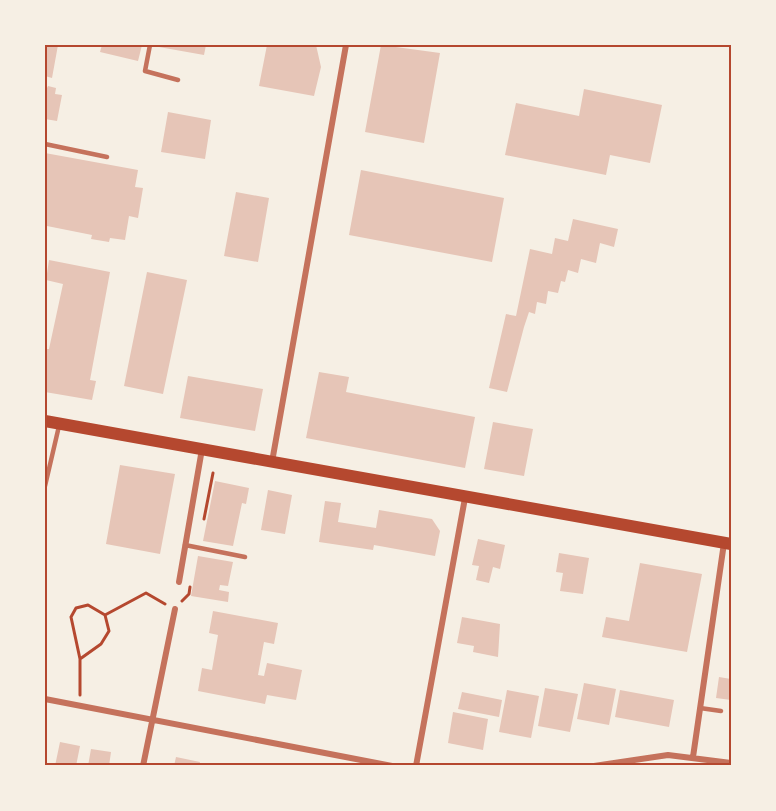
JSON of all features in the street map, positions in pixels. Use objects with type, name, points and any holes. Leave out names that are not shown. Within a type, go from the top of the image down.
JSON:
[{"type":"main road","points":[[45,421],[727,544]]},
{"type":"street","points":[[272,462],[346,45]]},
{"type":"street","points":[[179,582],[202,448]]},
{"type":"street","points":[[416,766],[465,498]]},
{"type":"street","points":[[693,757],[727,544]]},
{"type":"street","points":[[143,766],[175,609]]},
{"type":"street","points":[[45,699],[392,766]]},
{"type":"street","points":[[594,766],[648,757],[693,757],[731,763]]},
{"type":"lane","points":[[150,45],[145,71],[178,80]]},
{"type":"lane","points":[[45,144],[107,156]]},
{"type":"lane","points":[[45,486],[60,423]]},
{"type":"lane","points":[[185,545],[245,557]]},
{"type":"lane","points":[[700,708],[721,711]]},
{"type":"path","points":[[105,615],[146,593],[175,609]]},
{"type":"path","points":[[80,659],[101,644],[109,631],[105,615],[88,605],[76,608],[71,617],[80,659],[80,706]]},
{"type":"building","points":[[45,45],[58,45],[52,78],[45,76]]},
{"type":"building","points":[[102,45],[142,45],[138,61],[100,52]]},
{"type":"building","points":[[159,45],[206,45],[204,55],[159,47]]},
{"type":"building","points":[[267,45],[316,45],[321,67],[314,96],[259,86]]},
{"type":"building","points":[[381,45],[440,53],[424,143],[365,132]]},
{"type":"building","points":[[48,86],[56,88],[55,94],[62,95],[57,121],[45,119],[45,92]]},
{"type":"building","points":[[584,89],[662,105],[650,163],[610,155],[606,175],[505,155],[516,103],[579,116]]},
{"type":"building","points":[[168,112],[211,120],[205,159],[161,152]]},
{"type":"building","points":[[45,153],[138,170],[135,187],[143,188],[138,218],[129,216],[125,240],[110,238],[109,242],[91,239],[92,235],[47,226]]},
{"type":"building","points":[[361,170],[504,198],[492,262],[349,235]]},
{"type":"building","points":[[236,192],[269,198],[258,262],[224,256]]},
{"type":"building","points":[[573,219],[618,229],[614,247],[600,243],[596,263],[581,259],[578,273],[568,270],[565,282],[561,281],[558,293],[548,291],[546,304],[537,302],[535,314],[529,312],[524,327],[507,392],[489,388],[506,314],[516,316],[530,249],[552,254],[555,238],[568,241]]},
{"type":"building","points":[[49,260],[110,272],[90,380],[96,381],[92,400],[45,392],[45,349],[49,349],[63,284],[46,280]]},
{"type":"building","points":[[147,272],[187,280],[163,394],[124,386]]},
{"type":"building","points":[[319,372],[349,377],[346,392],[475,417],[465,468],[306,438]]},
{"type":"building","points":[[188,376],[263,389],[255,431],[180,418]]},
{"type":"building","points":[[493,422],[533,429],[524,476],[484,469]]},
{"type":"building","points":[[120,465],[175,474],[160,554],[106,544]]},
{"type":"building","points":[[215,481],[249,488],[246,504],[242,503],[233,546],[203,541]]},
{"type":"building","points":[[268,490],[292,495],[285,534],[261,530]]},
{"type":"building","points":[[325,501],[341,503],[338,522],[376,528],[379,510],[432,519],[440,531],[435,556],[374,545],[373,550],[319,542]]},
{"type":"building","points":[[478,539],[505,545],[500,569],[493,567],[489,583],[476,580],[479,566],[472,565]]},
{"type":"building","points":[[559,553],[589,558],[583,594],[560,591],[563,573],[556,572]]},
{"type":"building","points":[[198,556],[233,562],[228,586],[220,585],[219,590],[229,592],[228,602],[191,596]]},
{"type":"building","points":[[640,563],[702,574],[687,652],[602,637],[606,617],[629,621]]},
{"type":"building","points":[[213,611],[278,623],[274,644],[264,642],[258,675],[264,676],[267,663],[302,670],[296,700],[267,695],[265,704],[198,691],[202,668],[212,670],[218,635],[209,633]]},
{"type":"building","points":[[462,617],[500,624],[498,657],[473,652],[474,646],[457,643]]},
{"type":"building","points":[[719,677],[731,679],[731,700],[716,698]]},
{"type":"building","points":[[584,683],[616,689],[609,725],[577,719]]},
{"type":"building","points":[[545,688],[578,694],[570,732],[538,726]]},
{"type":"building","points":[[507,690],[539,696],[531,738],[499,732]]},
{"type":"building","points":[[620,690],[674,700],[669,727],[615,717]]},
{"type":"building","points":[[462,692],[502,700],[499,717],[458,709]]},
{"type":"building","points":[[453,712],[488,719],[483,750],[448,743]]},
{"type":"building","points":[[60,742],[80,746],[76,766],[55,766]]},
{"type":"building","points":[[91,749],[111,752],[109,766],[88,766]]},
{"type":"building","points":[[176,757],[200,762],[199,766],[174,766]]}]
